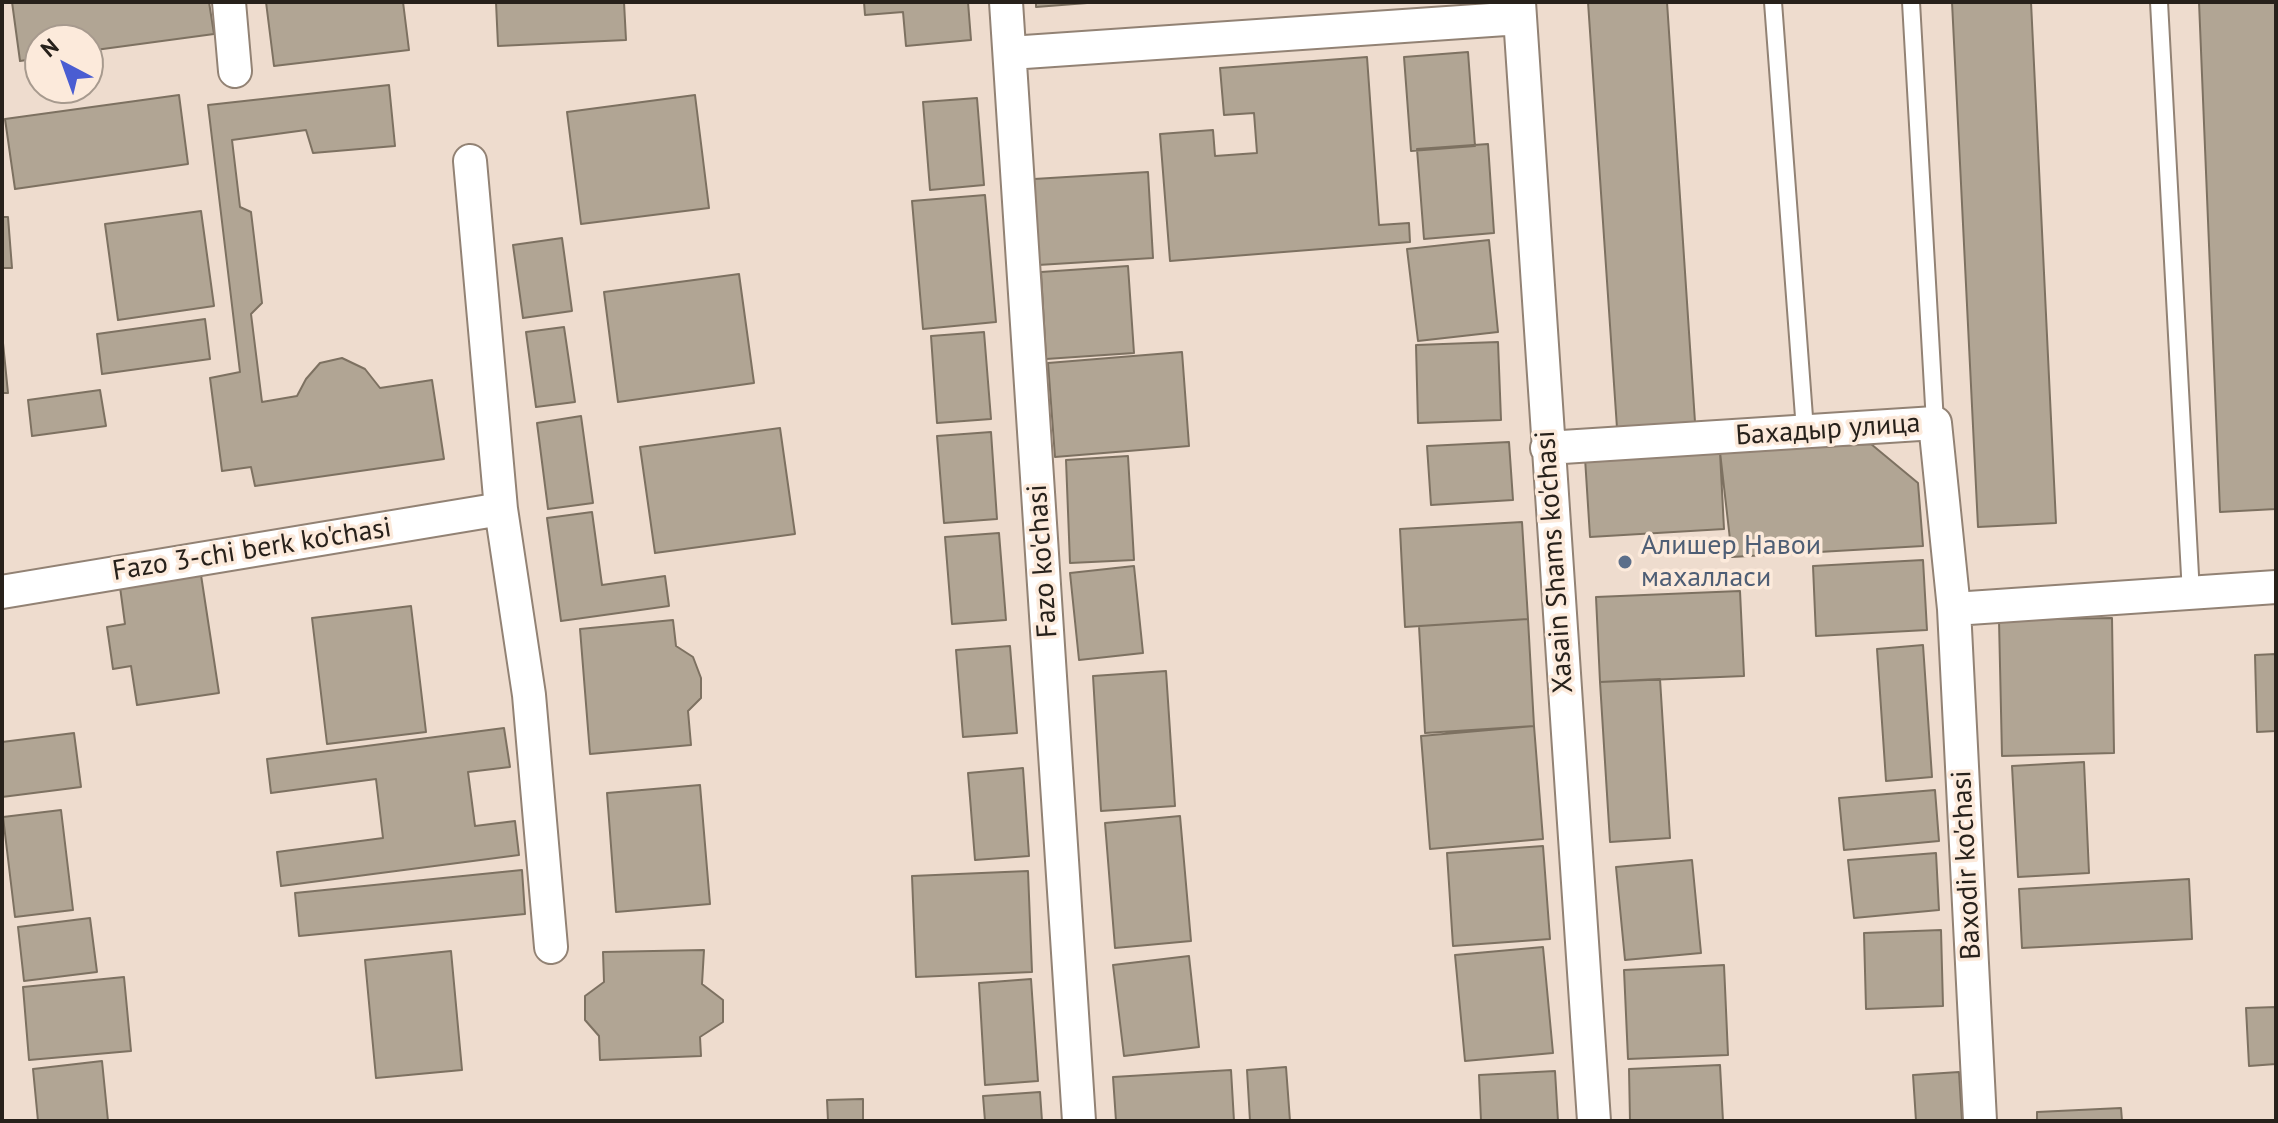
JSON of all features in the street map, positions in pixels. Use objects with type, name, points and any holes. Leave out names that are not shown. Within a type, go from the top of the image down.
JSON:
[{"type":"street","points":[[229,2],[235,71]]},
{"type":"street","name":"Fazo ko'chasi","points":[[1006,2],[1079,1121]]},
{"type":"street","points":[[1010,53],[1519,10]]},
{"type":"street","name":"Xasain Shams ko'chasi","points":[[1519,10],[1594,1121]]},
{"type":"street","points":[[470,161],[501,509],[529,695],[551,947]]},
{"type":"street","name":"Бахадыр улица","points":[[1547,448],[1935,423],[1954,609]]},
{"type":"street","name":"Fazo 3-chi berk ko'chasi","points":[[2,592],[501,509]]},
{"type":"street","points":[[1954,609],[2276,587]]},
{"type":"street","name":"Baxodir ko'chasi","points":[[1954,609],[1980,1121]]},
{"type":"lane","points":[[1773,2],[1804,417]]},
{"type":"lane","points":[[1911,2],[1935,423]]},
{"type":"lane","points":[[2159,2],[2191,594]]},
{"type":"building","points":[[12,2],[209,2],[214,34],[104,49],[104,24],[24,24],[24,60],[20,61]]},
{"type":"building","points":[[266,2],[403,2],[409,50],[274,66]]},
{"type":"building","points":[[496,2],[624,2],[626,40],[498,46]]},
{"type":"building","points":[[864,2],[968,2],[971,40],[906,46],[903,12],[865,15]]},
{"type":"building","points":[[1036,2],[1100,2],[1036,7]]},
{"type":"building","points":[[1588,2],[1667,2],[1695,422],[1617,428]]},
{"type":"building","points":[[1952,2],[2031,2],[2056,523],[1978,527]]},
{"type":"building","points":[[2199,2],[2276,2],[2276,509],[2220,512]]},
{"type":"building","points":[[1468,52],[1475,146],[1411,151],[1404,57]]},
{"type":"building","points":[[1367,57],[1379,225],[1409,223],[1410,242],[1170,261],[1160,134],[1213,130],[1215,156],[1257,153],[1254,113],[1224,115],[1220,68]]},
{"type":"building","points":[[389,85],[395,146],[313,153],[306,130],[232,140],[240,207],[251,212],[262,303],[251,314],[262,402],[297,396],[320,363],[342,358],[365,369],[380,388],[432,380],[444,459],[255,486],[251,467],[222,471],[210,378],[240,372],[208,105]]},
{"type":"building","points":[[179,95],[188,164],[15,189],[5,119]]},
{"type":"building","points":[[695,95],[709,208],[581,224],[567,112]]},
{"type":"building","points":[[977,98],[984,185],[930,190],[923,102]]},
{"type":"building","points":[[1488,144],[1494,233],[1424,239],[1417,149]]},
{"type":"building","points":[[1148,172],[1153,258],[1038,265],[1034,179]]},
{"type":"building","points":[[985,195],[996,322],[923,329],[912,201]]},
{"type":"building","points":[[201,211],[214,306],[118,320],[105,224]]},
{"type":"building","points":[[2,217],[8,217],[12,268],[2,268]]},
{"type":"building","points":[[562,238],[572,311],[523,318],[513,245]]},
{"type":"building","points":[[1489,240],[1498,332],[1418,341],[1407,249]]},
{"type":"building","points":[[1128,266],[1134,353],[1046,359],[1041,272]]},
{"type":"building","points":[[739,274],[754,383],[618,402],[604,292]]},
{"type":"building","points":[[205,319],[210,359],[102,374],[97,334]]},
{"type":"building","points":[[564,327],[575,402],[536,407],[526,332]]},
{"type":"building","points":[[984,332],[991,419],[937,423],[931,336]]},
{"type":"building","points":[[2,333],[8,393],[2,393]]},
{"type":"building","points":[[1498,342],[1501,420],[1418,423],[1416,345]]},
{"type":"building","points":[[1182,352],[1189,446],[1055,457],[1048,363]]},
{"type":"building","points":[[100,390],[106,426],[32,436],[28,400]]},
{"type":"building","points":[[581,416],[593,503],[548,509],[537,423]]},
{"type":"building","points":[[780,428],[795,534],[655,553],[640,447]]},
{"type":"building","points":[[991,432],[997,519],[944,523],[937,436]]},
{"type":"building","points":[[1509,442],[1513,500],[1431,505],[1427,446]]},
{"type":"building","points":[[1871,444],[1918,483],[1923,546],[1732,557],[1720,452]]},
{"type":"building","points":[[1720,452],[1724,529],[1590,537],[1585,458]]},
{"type":"building","points":[[1128,456],[1134,560],[1070,563],[1066,460]]},
{"type":"building","points":[[592,512],[602,585],[665,576],[669,606],[561,621],[547,518]]},
{"type":"building","points":[[1522,522],[1528,619],[1405,627],[1400,529]]},
{"type":"building","points":[[999,533],[1006,620],[952,624],[945,537]]},
{"type":"building","points":[[1923,560],[1927,630],[1816,636],[1813,566]]},
{"type":"building","points":[[1134,566],[1143,653],[1079,660],[1070,573]]},
{"type":"building","points":[[201,575],[219,693],[137,705],[131,666],[113,669],[107,627],[125,624],[120,587]]},
{"type":"building","points":[[1740,591],[1744,676],[1600,682],[1596,597]]},
{"type":"building","points":[[411,606],[426,732],[327,744],[312,618]]},
{"type":"building","points":[[2112,618],[2114,753],[2002,756],[1999,620]]},
{"type":"building","points":[[1528,619],[1534,726],[1425,733],[1419,626]]},
{"type":"building","points":[[673,620],[676,646],[693,657],[701,678],[701,698],[688,711],[691,745],[590,754],[580,629]]},
{"type":"building","points":[[1923,645],[1932,777],[1886,781],[1877,649]]},
{"type":"building","points":[[1010,646],[1017,733],[963,737],[956,650]]},
{"type":"building","points":[[2276,654],[2276,731],[2257,732],[2255,655]]},
{"type":"building","points":[[1166,671],[1175,806],[1101,811],[1093,676]]},
{"type":"building","points":[[1660,679],[1670,838],[1610,842],[1600,682]]},
{"type":"building","points":[[1534,726],[1543,839],[1430,849],[1421,736]]},
{"type":"building","points":[[504,728],[510,767],[468,772],[475,826],[515,821],[519,855],[281,886],[277,852],[383,838],[376,779],[271,793],[267,759]]},
{"type":"building","points":[[74,733],[81,787],[2,797],[2,742]]},
{"type":"building","points":[[2084,762],[2089,873],[2018,877],[2012,766]]},
{"type":"building","points":[[1023,768],[1029,856],[975,860],[968,773]]},
{"type":"building","points":[[700,785],[710,904],[616,912],[607,793]]},
{"type":"building","points":[[1935,790],[1939,841],[1844,850],[1839,798]]},
{"type":"building","points":[[61,810],[73,910],[15,917],[3,817]]},
{"type":"building","points":[[1180,816],[1191,941],[1115,948],[1105,823]]},
{"type":"building","points":[[1543,846],[1550,939],[1453,946],[1447,853]]},
{"type":"building","points":[[1936,853],[1939,910],[1854,918],[1848,860]]},
{"type":"building","points":[[1692,860],[1701,953],[1625,960],[1616,867]]},
{"type":"building","points":[[522,870],[525,914],[299,936],[295,893]]},
{"type":"building","points":[[1028,871],[1032,972],[916,977],[912,876]]},
{"type":"building","points":[[2189,879],[2192,939],[2022,948],[2019,889]]},
{"type":"building","points":[[90,918],[97,972],[24,981],[18,927]]},
{"type":"building","points":[[1941,930],[1943,1006],[1866,1009],[1864,933]]},
{"type":"building","points":[[1543,947],[1553,1053],[1465,1061],[1455,955]]},
{"type":"building","points":[[704,950],[702,984],[723,1000],[723,1022],[700,1037],[701,1056],[600,1060],[599,1036],[585,1020],[585,996],[604,982],[603,952]]},
{"type":"building","points":[[451,951],[462,1070],[376,1078],[365,960]]},
{"type":"building","points":[[1189,956],[1199,1047],[1124,1056],[1113,965]]},
{"type":"building","points":[[1724,965],[1728,1055],[1628,1059],[1624,970]]},
{"type":"building","points":[[124,977],[131,1051],[29,1060],[23,987]]},
{"type":"building","points":[[1031,979],[1038,1081],[985,1085],[979,983]]},
{"type":"building","points":[[2276,1007],[2276,1064],[2249,1066],[2246,1008]]},
{"type":"building","points":[[102,1061],[108,1121],[38,1121],[33,1069]]},
{"type":"building","points":[[1720,1065],[1723,1121],[1630,1121],[1629,1069]]},
{"type":"building","points":[[1286,1067],[1290,1121],[1250,1121],[1247,1070]]},
{"type":"building","points":[[1231,1070],[1234,1121],[1116,1121],[1113,1077]]},
{"type":"building","points":[[1555,1071],[1558,1121],[1481,1121],[1479,1075]]},
{"type":"building","points":[[1959,1072],[1962,1121],[1916,1121],[1913,1075]]},
{"type":"building","points":[[1040,1092],[1042,1121],[985,1121],[983,1096]]},
{"type":"building","points":[[863,1099],[863,1121],[828,1121],[827,1100]]},
{"type":"building","points":[[2121,1108],[2122,1121],[2037,1121],[2037,1112]]},
{"type":"place","name":"Алишер Навои махалласи","points":[[1625,562]]}]
